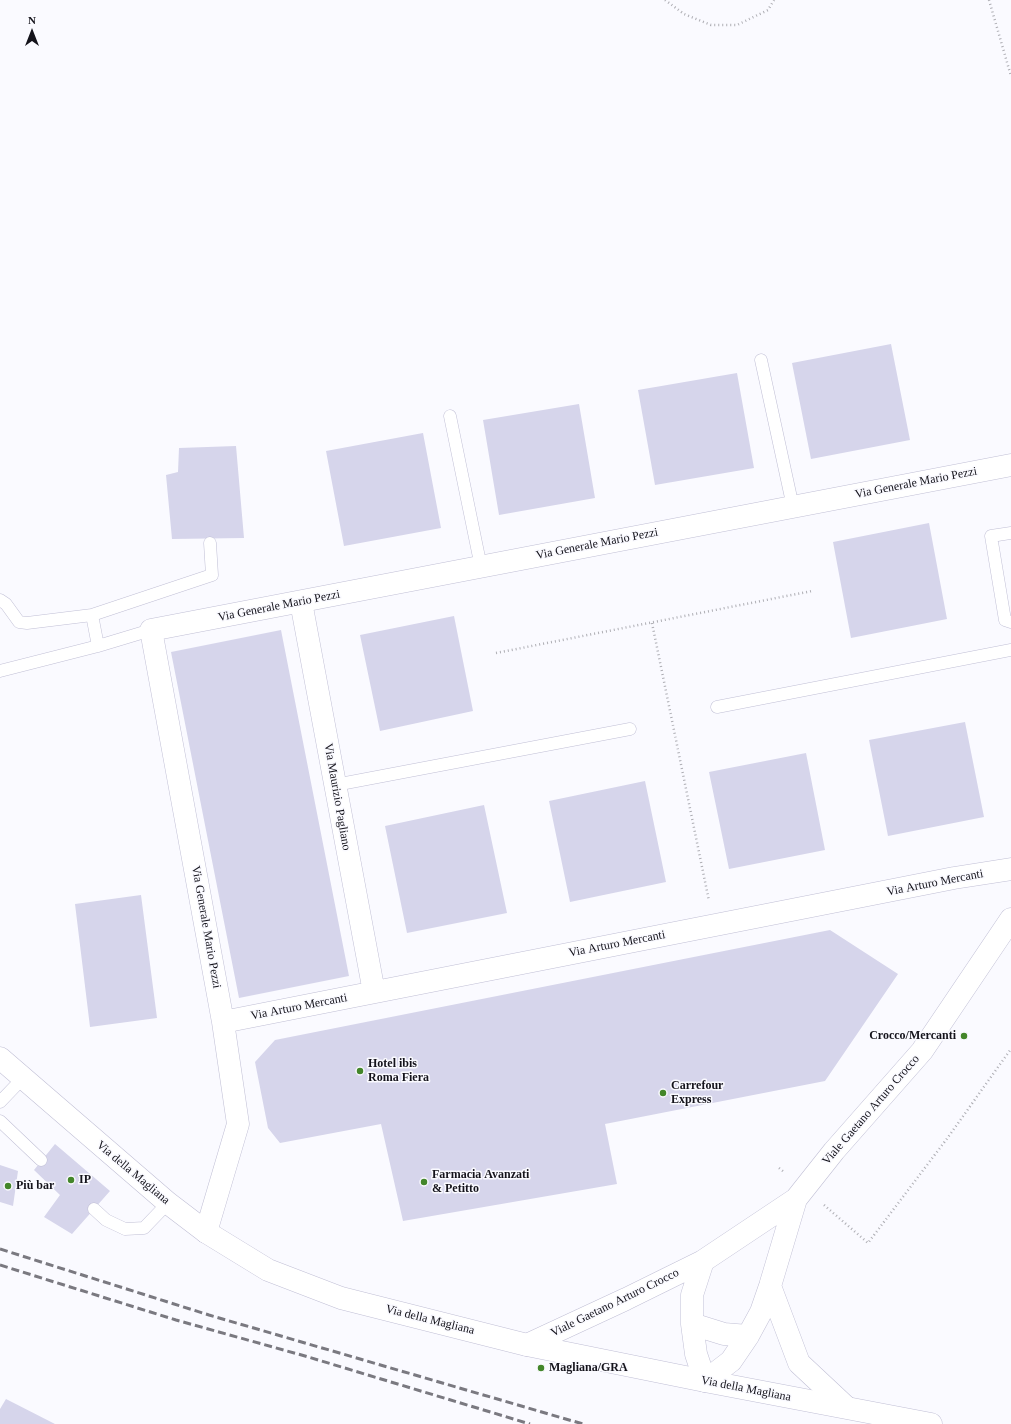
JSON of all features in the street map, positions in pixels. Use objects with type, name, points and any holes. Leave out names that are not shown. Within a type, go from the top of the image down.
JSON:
[{"type":"street","name":"Via Generale Mario Pezzi","points":[[206,1232],[238,1124],[223,1022],[151,630],[1011,465]]},
{"type":"street","name":"Via Maurizio Pagliano","points":[[301,602],[374,992]]},
{"type":"street","name":"Via Arturo Mercanti","points":[[223,1022],[954,878],[1011,869]]},
{"type":"street","name":"Viale Gaetano Arturo Crocco","points":[[527,1345],[626,1299],[702,1261],[796,1199],[834,1151],[922,1051],[1011,919]]},
{"type":"street","name":"Via della Magliana","points":[[0,1058],[168,1203],[206,1232],[268,1270],[341,1298],[527,1345],[704,1381],[931,1424]]},
{"type":"street","name":"Viale Gaetano Arturo Crocco","points":[[702,1261],[692,1294],[692,1324],[696,1354],[704,1381],[731,1361],[748,1336],[761,1312],[796,1199]]},
{"type":"street","points":[[770,1286],[799,1363],[846,1408]]},
{"type":"street","points":[[692,1324],[724,1334],[748,1336]]},
{"type":"lane","points":[[761,360],[793,506]]},
{"type":"lane","points":[[450,416],[481,567]]},
{"type":"lane","points":[[1011,533],[991,536],[1005,620],[1011,622]]},
{"type":"lane","points":[[0,600],[6,604],[19,622],[27,623],[92,615],[212,575],[210,543]]},
{"type":"lane","points":[[92,615],[98,646]]},
{"type":"lane","points":[[0,671],[98,646],[151,630]]},
{"type":"lane","points":[[716,707],[1011,650]]},
{"type":"lane","points":[[335,785],[630,729]]},
{"type":"lane","points":[[0,1102],[23,1078]]},
{"type":"lane","points":[[0,1121],[41,1160]]},
{"type":"lane","points":[[94,1209],[106,1220],[125,1229],[144,1228],[168,1203]]},
{"type":"path","points":[[666,0],[684,14],[711,25],[737,25],[768,10],[774,0]]},
{"type":"path","points":[[989,0],[1011,76]]},
{"type":"path","points":[[496,653],[812,591]]},
{"type":"path","points":[[652,623],[714,925]]},
{"type":"path","points":[[868,1243],[946,1140],[1011,1049]]},
{"type":"building","points":[[891,344],[910,440],[811,459],[792,363]]},
{"type":"building","points":[[737,373],[754,468],[655,485],[638,390]]},
{"type":"building","points":[[579,404],[595,498],[499,515],[483,420]]},
{"type":"building","points":[[423,433],[441,528],[344,546],[326,451]]},
{"type":"building","points":[[236,446],[244,538],[172,539],[166,475],[178,472],[179,448]]},
{"type":"building","points":[[929,523],[947,619],[851,638],[833,542]]},
{"type":"building","points":[[454,616],[473,711],[380,731],[360,635]]},
{"type":"building","points":[[281,630],[349,976],[239,998],[171,652]]},
{"type":"building","points":[[965,722],[984,817],[888,836],[869,740]]},
{"type":"building","points":[[806,753],[825,850],[729,869],[709,772]]},
{"type":"building","points":[[645,781],[666,882],[570,902],[549,801]]},
{"type":"building","points":[[484,805],[507,913],[407,933],[385,826]]},
{"type":"building","points":[[141,895],[157,1018],[90,1027],[75,904]]},
{"type":"building","points":[[830,930],[898,974],[825,1081],[605,1124],[617,1184],[403,1221],[381,1124],[280,1143],[268,1128],[255,1062],[275,1040]]},
{"type":"building","name":"IP","points":[[55,1144],[110,1191],[72,1234],[44,1217],[60,1195],[34,1170]]},
{"type":"building","name":"Più bar","points":[[0,1165],[18,1171],[13,1206],[0,1202]]},
{"type":"building","points":[[6,1399],[55,1424],[0,1424],[0,1409]]},
{"type":"railway","points":[[0,1249],[209,1315],[583,1424]]},
{"type":"railway","points":[[0,1265],[176,1320],[305,1356],[530,1424]]},
{"type":"place","name":"Crocco/Mercanti","points":[[964,1036]]},
{"type":"place","name":"Hotel ibis Roma Fiera","points":[[360,1071]]},
{"type":"place","name":"Carrefour Express","points":[[663,1093]]},
{"type":"place","name":"IP","points":[[71,1180]]},
{"type":"place","name":"Farmacia Avanzati & Petitto","points":[[424,1182]]},
{"type":"place","name":"Più bar","points":[[8,1186]]},
{"type":"place","name":"Magliana/GRA","points":[[541,1368]]}]
